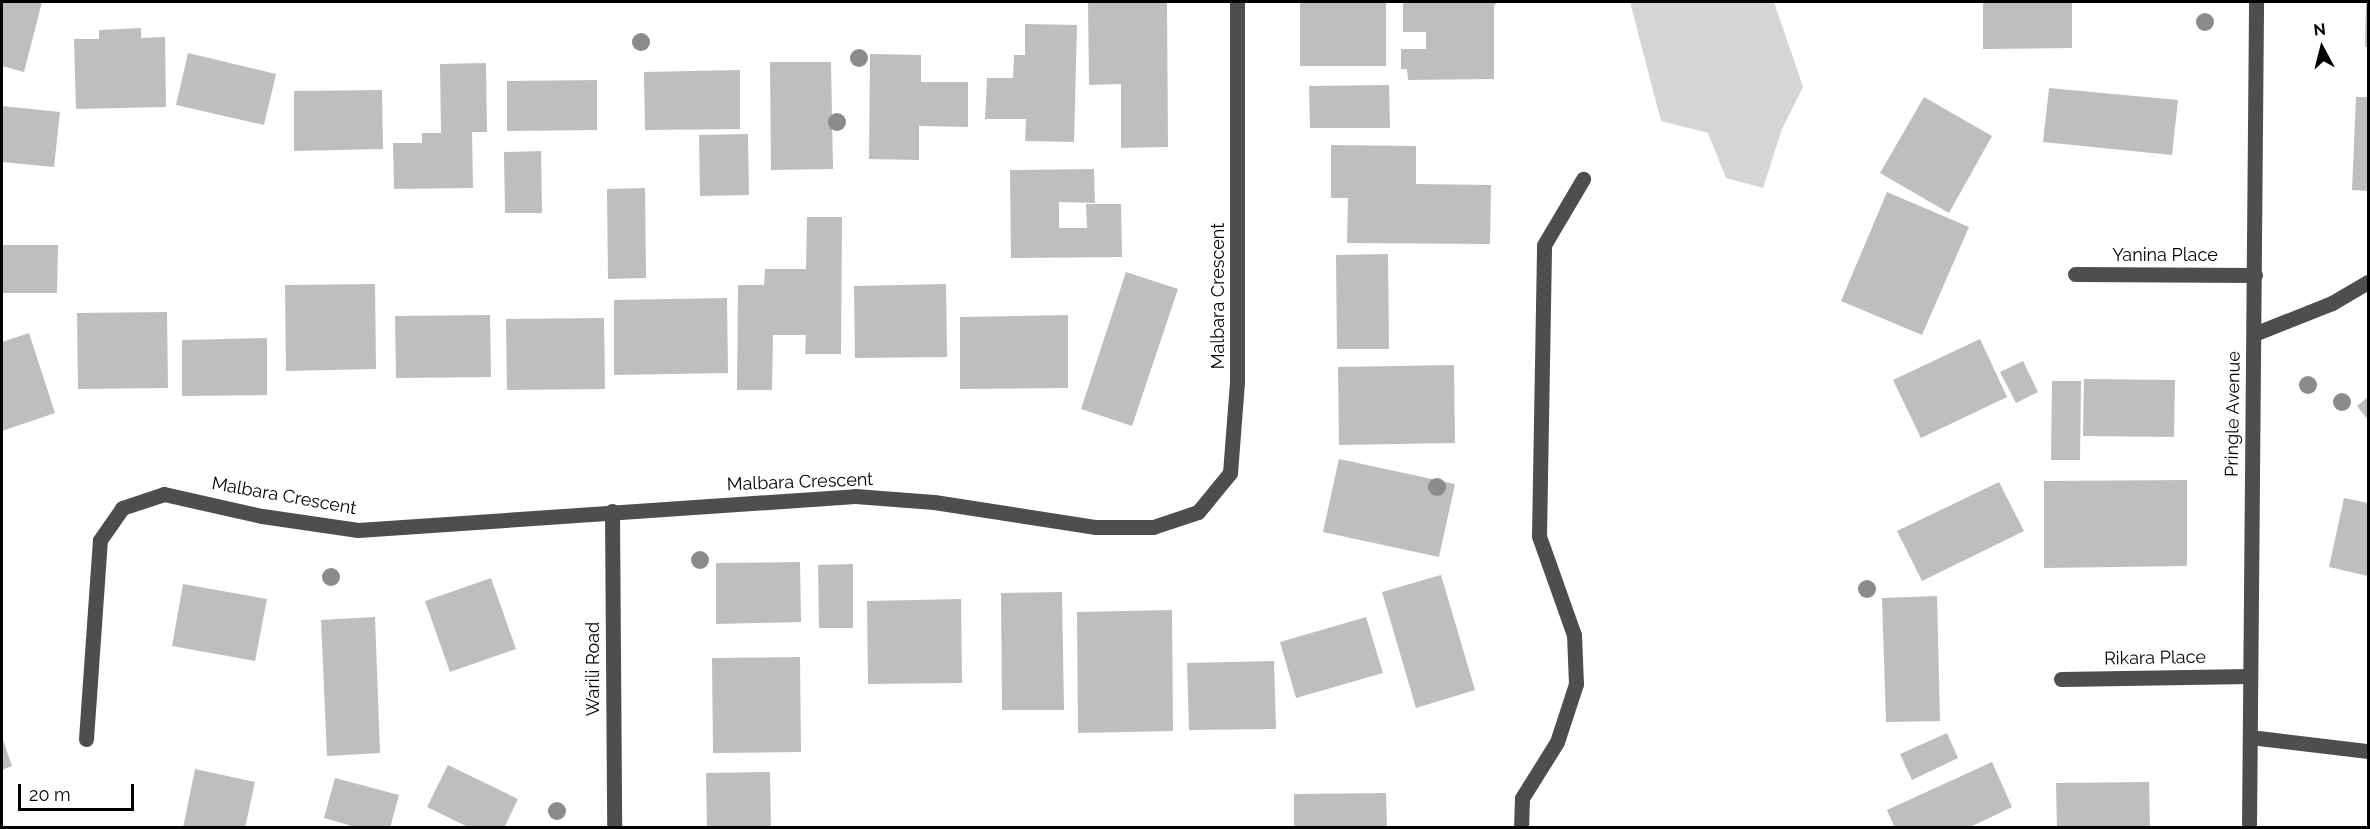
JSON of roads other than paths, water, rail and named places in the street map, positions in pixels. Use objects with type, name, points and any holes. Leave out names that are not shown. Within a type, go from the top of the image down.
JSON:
[{"type":"street","name":"Malbara Crescent","points":[[86,739],[100,540],[122,508],[164,494],[262,516],[358,530],[855,496],[934,502],[1108,527],[1153,527],[1198,512],[1230,473],[1237,382],[1237,2]]},
{"type":"street","name":"Pringle Avenue","points":[[2249,828],[2256,2]]},
{"type":"street","points":[[1521,828],[1522,798],[1557,742],[1576,684],[1574,635],[1551,579],[1539,525],[1544,245],[1582,179]]},
{"type":"street","name":"Yanina Place","points":[[2075,274],[2255,275]]},
{"type":"street","points":[[2254,334],[2332,303],[2368,282]]},
{"type":"street","name":"Warili Road","points":[[612,511],[614,828]]},
{"type":"street","name":"Rikara Place","points":[[2061,679],[2250,676]]},
{"type":"street","points":[[2250,737],[2368,751]]}]
